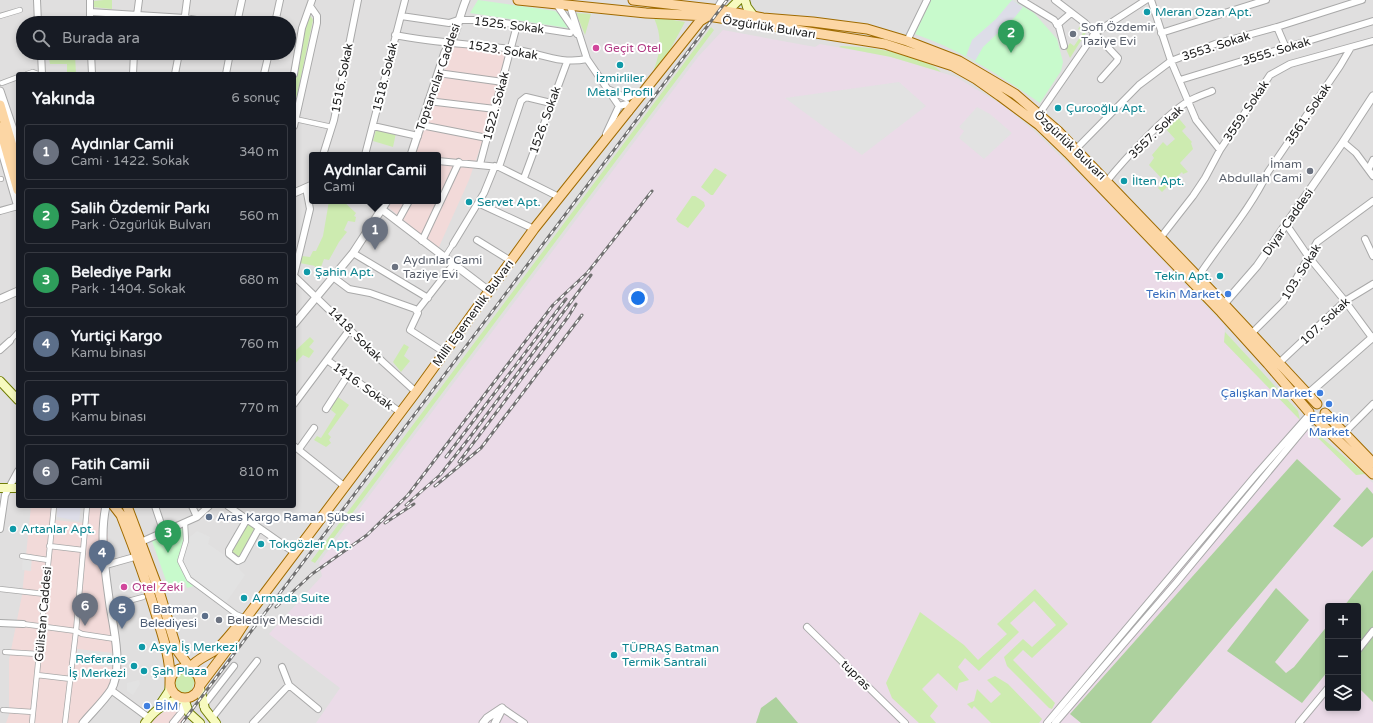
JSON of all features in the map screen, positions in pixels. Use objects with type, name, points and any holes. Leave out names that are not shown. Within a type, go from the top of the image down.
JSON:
[{"type":"main road","name":"Özgürlük Bulvarı","points":[[518,0],[571,3],[646,13],[708,16],[885,44],[953,66],[976,79],[1039,125],[1068,153],[1221,312],[1313,417],[1373,474]]},
{"type":"main road","name":"Özgürlük Bulvarı","points":[[633,0],[868,29],[907,41],[959,61],[1015,94],[1039,114],[1076,149],[1252,333],[1317,404]]},
{"type":"main road","points":[[728,11],[739,0]]},
{"type":"main road","points":[[745,0],[747,7],[753,15]]},
{"type":"main road","points":[[682,6],[689,15],[691,22],[688,36]]},
{"type":"main road","name":"Millî Egemenlik Bulvarı","points":[[246,618],[416,392],[534,229],[629,112],[700,21],[708,16]]},
{"type":"main road","points":[[835,37],[838,25]]},
{"type":"main road","points":[[0,105],[16,159]]},
{"type":"main road","points":[[0,127],[16,183]]},
{"type":"main road","points":[[0,381],[16,398]]},
{"type":"main road","points":[[0,388],[16,404]]},
{"type":"main road","points":[[1325,413],[1322,419],[1313,417],[1310,407],[1317,404],[1324,408],[1325,413],[1373,463]]},
{"type":"main road","points":[[4,488],[16,488]]},
{"type":"main road","points":[[116,508],[122,515],[138,556],[167,651],[171,669],[169,691],[159,707],[147,720]]},
{"type":"main road","points":[[128,508],[141,542],[177,650],[190,668],[199,676],[203,706],[214,720]]},
{"type":"main road","points":[[184,698],[176,695],[170,683],[173,674],[176,671],[190,668],[198,659],[218,648],[238,624],[246,618]]},
{"type":"main road","points":[[159,707],[173,700],[194,696],[215,664],[244,626],[246,618]]},
{"type":"main road","points":[[167,651],[171,658],[174,658],[177,656],[177,650]]},
{"type":"main road","points":[[177,650],[188,658],[208,654]]},
{"type":"main road","points":[[208,654],[204,661],[205,665],[208,668],[215,664]]},
{"type":"main road","points":[[184,698],[189,713],[198,722]]},
{"type":"street","points":[[37,0],[38,16]]},
{"type":"street","points":[[90,0],[90,16]]},
{"type":"street","points":[[90,12],[137,16],[139,0]]},
{"type":"street","points":[[185,16],[187,0]]},
{"type":"street","points":[[239,16],[242,0]]},
{"type":"street","points":[[277,16],[280,0]]},
{"type":"street","name":"1516. Sokak","points":[[324,152],[332,127],[358,0]]},
{"type":"street","name":"1518. Sokak","points":[[366,152],[405,0]]},
{"type":"street","name":"Toptancılar Caddesi","points":[[412,152],[445,52],[451,44],[466,0]]},
{"type":"street","points":[[716,10],[722,0]]},
{"type":"street","points":[[907,41],[927,0]]},
{"type":"street","points":[[1021,0],[1054,20],[1064,46]]},
{"type":"street","points":[[1055,0],[1085,23],[1118,59],[1101,79]]},
{"type":"street","points":[[1039,114],[1094,34],[1146,0]]},
{"type":"street","points":[[1151,0],[1171,61],[1196,120],[1220,150]]},
{"type":"street","points":[[1161,33],[1266,0]]},
{"type":"street","name":"3553. Sokak","points":[[1076,149],[1139,85],[1171,61],[1215,44],[1278,27],[1362,0]]},
{"type":"street","points":[[294,72],[302,28],[311,3]]},
{"type":"street","points":[[296,114],[317,23],[317,16],[311,3]]},
{"type":"street","points":[[557,3],[578,35]]},
{"type":"street","points":[[571,3],[578,35],[587,59],[619,106]]},
{"type":"street","points":[[0,16],[20,10]]},
{"type":"street","points":[[1057,25],[1071,13]]},
{"type":"street","name":"1525. Sokak","points":[[400,16],[449,23],[458,20],[485,20],[570,33]]},
{"type":"street","name":"3555. Sokak","points":[[1180,80],[1373,21]]},
{"type":"street","name":"1522. Sokak","points":[[480,164],[496,109],[517,25]]},
{"type":"street","points":[[1278,27],[1286,48]]},
{"type":"street","name":"1523. Sokak","points":[[395,35],[451,44],[511,48],[567,62],[587,59]]},
{"type":"street","name":"3559. Sokak","points":[[1161,237],[1181,214],[1220,150],[1270,75],[1290,64],[1350,49],[1373,41]]},
{"type":"street","name":"3561. Sokak","points":[[1198,277],[1220,249],[1259,190],[1268,172],[1332,79],[1350,49]]},
{"type":"street","points":[[41,60],[42,72]]},
{"type":"street","points":[[91,60],[92,72]]},
{"type":"street","points":[[133,72],[134,60]]},
{"type":"street","points":[[176,72],[178,60]]},
{"type":"street","points":[[226,72],[229,60]]},
{"type":"street","points":[[264,72],[267,60]]},
{"type":"street","name":"1526. Sokak","points":[[524,178],[567,62]]},
{"type":"street","points":[[438,73],[503,82]]},
{"type":"street","points":[[2,83],[16,78]]},
{"type":"street","points":[[608,89],[626,98],[646,89]]},
{"type":"street","points":[[0,91],[16,138]]},
{"type":"street","name":"3557. Sokak","points":[[1107,181],[1156,129],[1188,101],[1212,91]]},
{"type":"street","name":"Diyar Caddesi","points":[[1224,304],[1257,266],[1373,96]]},
{"type":"street","points":[[444,258],[478,203],[497,167],[520,100],[526,97],[551,103]]},
{"type":"street","points":[[428,101],[496,109]]},
{"type":"street","points":[[619,106],[627,104],[629,112]]},
{"type":"street","points":[[599,148],[619,106]]},
{"type":"street","points":[[296,118],[332,127]]},
{"type":"street","points":[[421,125],[487,138]]},
{"type":"street","points":[[373,126],[418,136]]},
{"type":"street","points":[[1343,142],[1356,153],[1369,168],[1373,176]]},
{"type":"street","points":[[0,145],[16,200]]},
{"type":"street","points":[[441,160],[497,167],[524,178],[559,197]]},
{"type":"street","points":[[1369,168],[1373,160]]},
{"type":"street","points":[[441,200],[459,162]]},
{"type":"street","points":[[296,192],[309,186]]},
{"type":"street","name":"103. Sokak","points":[[1252,333],[1283,302],[1317,242],[1373,201]]},
{"type":"street","points":[[478,203],[534,229]]},
{"type":"street","points":[[296,268],[310,209],[310,204]]},
{"type":"street","points":[[375,204],[489,291]]},
{"type":"street","points":[[296,322],[334,278],[353,253],[385,204]]},
{"type":"street","points":[[398,221],[407,204]]},
{"type":"street","points":[[422,241],[439,204]]},
{"type":"street","points":[[0,211],[16,207]]},
{"type":"street","points":[[1286,224],[1308,256],[1373,338],[1308,394]]},
{"type":"street","points":[[1365,239],[1373,256]]},
{"type":"street","points":[[478,240],[511,261]]},
{"type":"street","points":[[353,253],[428,298]]},
{"type":"street","points":[[444,352],[410,330],[417,311],[453,265]]},
{"type":"street","name":"1418. Sokak","points":[[296,278],[416,392]]},
{"type":"street","points":[[334,278],[350,289],[370,293],[417,311]]},
{"type":"street","name":"107. Sokak","points":[[1280,364],[1345,301],[1373,284]]},
{"type":"street","points":[[0,299],[16,292]]},
{"type":"street","points":[[296,401],[350,329]]},
{"type":"street","points":[[0,350],[16,334]]},
{"type":"street","name":"1416. Sokak","points":[[327,360],[400,412]]},
{"type":"street","points":[[326,409],[348,375]]},
{"type":"street","points":[[1344,433],[1373,404]]},
{"type":"street","points":[[1048,723],[1256,475],[1313,417]]},
{"type":"street","points":[[1055,723],[1176,583],[1313,417]]},
{"type":"street","points":[[314,428],[296,447],[344,486]]},
{"type":"street","points":[[0,529],[5,495],[4,488],[16,473]]},
{"type":"street","name":"Gülistan Caddesi","points":[[32,723],[54,508]]},
{"type":"street","points":[[65,723],[76,631],[87,508]]},
{"type":"street","points":[[83,723],[111,690],[116,673],[115,639],[106,565],[104,517],[106,508]]},
{"type":"street","points":[[156,508],[164,533]]},
{"type":"street","points":[[193,508],[197,518]]},
{"type":"street","points":[[141,542],[197,518],[207,508]]},
{"type":"street","points":[[237,508],[247,519],[295,553]]},
{"type":"street","points":[[247,519],[229,550],[229,554],[234,559],[238,561],[242,559],[259,528]]},
{"type":"street","points":[[184,524],[186,541],[180,561],[185,574],[236,614],[246,618]]},
{"type":"street","points":[[49,546],[83,550]]},
{"type":"street","points":[[22,556],[48,560]]},
{"type":"street","points":[[106,565],[138,556]]},
{"type":"street","points":[[0,590],[44,594]]},
{"type":"street","points":[[110,606],[144,597]]},
{"type":"street","points":[[0,623],[41,626],[115,639]]},
{"type":"street","name":"tupras","points":[[807,627],[905,723]]},
{"type":"street","points":[[1361,646],[1373,631]]},
{"type":"street","points":[[5,652],[38,654]]},
{"type":"street","points":[[214,720],[257,661]]},
{"type":"street","points":[[203,706],[234,666]]},
{"type":"street","points":[[282,667],[289,685],[318,709]]},
{"type":"street","points":[[37,675],[71,679]]},
{"type":"street","points":[[252,723],[289,685]]},
{"type":"street","points":[[111,690],[147,720]]},
{"type":"street","points":[[1299,723],[1325,692]]},
{"type":"street","points":[[174,723],[182,712],[184,698]]},
{"type":"street","points":[[483,723],[487,718],[502,708]]},
{"type":"street","points":[[495,723],[502,708]]},
{"type":"street","points":[[502,708],[524,723]]},
{"type":"street","points":[[3,710],[33,712]]},
{"type":"shaded area","points":[[0,0],[1373,0],[1373,723],[0,723]]},
{"type":"shaded area","points":[[1012,0],[1023,7],[1015,17],[983,47],[975,61],[966,56],[972,40],[996,19]]},
{"type":"shaded area","points":[[723,30],[815,47],[820,44],[891,57],[956,77],[1004,106],[1033,130],[1093,188],[1225,326],[1224,342],[1301,421],[1322,437],[1373,483],[1373,723],[316,723],[340,688],[269,634],[322,576],[319,563],[698,57]]},
{"type":"shaded area","points":[[453,46],[509,52],[486,131],[469,180],[438,249],[388,207],[390,204],[441,204],[441,152],[415,152]]},
{"type":"shaded area","points":[[899,82],[926,106],[862,155],[785,98]]},
{"type":"shaded area","points":[[977,107],[990,114],[1012,133],[984,159],[959,138],[964,131],[959,127]]},
{"type":"shaded area","points":[[410,267],[421,275],[413,285],[402,277]]},
{"type":"shaded area","points":[[31,508],[54,508],[55,520],[84,523],[86,508],[104,508],[109,547],[108,597],[122,668],[116,688],[82,723],[6,723],[9,715],[9,660],[22,595]]},
{"type":"shaded area","points":[[57,508],[81,508],[79,521],[57,517]]},
{"type":"shaded area","points":[[197,531],[210,537],[208,544],[239,565],[239,569],[245,575],[225,604],[191,576],[185,567],[183,556],[190,537]]},
{"type":"shaded area","points":[[23,554],[32,554],[31,571],[22,570]]},
{"type":"shaded area","points":[[77,649],[113,653],[112,667],[94,665],[95,656],[77,654]]},
{"type":"shaded area","points":[[139,680],[140,684],[133,695],[127,691],[127,683]]},
{"type":"shaded area","points":[[173,707],[184,716],[186,721],[184,723],[151,723],[157,716]]},
{"type":"green space","points":[[112,0],[112,9],[93,7],[94,1]]},
{"type":"green space","points":[[478,0],[555,11],[560,15],[568,28],[470,13]]},
{"type":"green space","points":[[931,0],[1012,0],[1034,13],[1057,39],[1063,62],[1061,71],[1040,103],[980,64],[949,48],[915,34]]},
{"type":"green space","points":[[576,13],[591,14],[585,35]]},
{"type":"green space","points":[[310,15],[313,20],[296,100],[295,72],[306,18]]},
{"type":"green space","points":[[654,18],[685,22],[657,74],[654,69],[660,44],[657,25]]},
{"type":"green space","points":[[1081,25],[1087,31],[1070,58],[1066,49],[1070,43],[1074,46],[1083,33],[1078,29]]},
{"type":"green space","points":[[711,27],[714,30],[315,563],[311,561]]},
{"type":"green space","points":[[839,47],[891,51],[920,60],[937,68],[941,72],[891,57]]},
{"type":"green space","points":[[49,60],[75,60],[76,72],[67,72],[67,64],[50,64]]},
{"type":"green space","points":[[1176,115],[1186,127],[1182,131],[1192,142],[1193,149],[1180,163],[1188,172],[1183,174],[1182,172],[1162,192],[1158,188],[1164,181],[1149,165],[1154,158],[1152,155],[1163,142],[1167,146],[1175,139],[1165,128]]},
{"type":"green space","points":[[376,130],[396,133],[393,147],[373,141]]},
{"type":"green space","points":[[715,168],[727,175],[713,195],[711,195],[701,187]]},
{"type":"green space","points":[[692,196],[695,196],[704,202],[705,206],[688,228],[676,219]]},
{"type":"green space","points":[[328,204],[346,204],[356,213],[354,216],[356,217],[355,222],[348,221],[344,230],[347,232],[339,242],[329,260],[324,259],[318,275],[314,274],[315,266],[300,263],[302,256],[310,257],[313,251],[316,251],[323,236]]},
{"type":"green space","points":[[1225,332],[1298,411],[1300,420],[1224,342]]},
{"type":"green space","points":[[310,337],[314,341],[309,347],[314,351],[309,358],[303,355],[296,363],[296,350]]},
{"type":"green space","points":[[404,344],[409,347],[404,356],[410,361],[401,372],[393,362]]},
{"type":"green space","points":[[338,397],[349,405],[328,434],[331,437],[329,440],[331,443],[326,447],[314,440],[317,436],[321,438],[336,414],[331,410],[332,408],[330,406]]},
{"type":"green space","points":[[1314,431],[1365,474],[1356,475],[1312,432]]},
{"type":"green space","points":[[1297,459],[1341,499],[1151,723],[1081,723],[1070,714]]},
{"type":"green space","points":[[1367,487],[1373,494],[1373,537],[1362,547],[1333,526]]},
{"type":"green space","points":[[247,523],[256,528],[239,557],[232,552]]},
{"type":"green space","points":[[185,527],[180,565],[186,578],[194,586],[187,588],[185,582],[169,589],[152,541]]},
{"type":"green space","points":[[1373,570],[1373,702],[1361,690],[1361,603],[1346,603]]},
{"type":"green space","points":[[1276,588],[1309,620],[1275,662],[1286,673],[1294,667],[1325,629],[1325,675],[1302,703],[1227,651]]},
{"type":"green space","points":[[1035,589],[1068,624],[1032,658],[1023,650],[1013,660],[1055,703],[1052,709],[1049,708],[1007,666],[1004,657],[1023,639],[1032,647],[1056,625],[1034,601],[1010,623],[1019,632],[979,671],[965,658],[958,667],[969,680],[959,683],[957,691],[938,673],[922,689],[938,706],[930,716],[936,723],[919,723],[892,698],[886,683],[920,612],[964,645],[978,660],[1007,634],[997,624]]},
{"type":"green space","points":[[187,672],[193,676],[195,680],[191,692],[182,695],[177,692],[175,682],[180,674]]},
{"type":"green space","points":[[995,676],[1008,684],[1042,719],[1039,723],[991,723],[974,706],[972,709],[967,704],[974,701],[977,689],[991,703],[1001,694],[987,680]]},
{"type":"green space","points":[[776,697],[798,723],[756,723],[761,708]]},
{"type":"railway","points":[[182,723],[727,0]]},
{"type":"railway","points":[[276,607],[312,574],[367,535],[408,495],[553,305],[588,272],[652,191]]},
{"type":"railway","points":[[406,505],[440,475],[591,275]]},
{"type":"railway","points":[[446,457],[566,299]]},
{"type":"railway","points":[[459,462],[568,317],[576,304]]},
{"type":"railway","points":[[435,486],[481,448],[582,315]]},
{"type":"railway","points":[[385,523],[414,504]]},
{"type":"place","name":"Meran Ozan Apt.","points":[[1147,12]]},
{"type":"place","name":"Sofi Özdemir Taziye Evi","points":[[1073,34]]},
{"type":"place","name":"Geçit Otel","points":[[596,48]]},
{"type":"place","name":"Salih Özdemir Parkı","points":[[1011,53]]},
{"type":"place","name":"İzmirliler Metal Profil","points":[[620,65]]},
{"type":"place","name":"Çurooğlu Apt.","points":[[1058,108]]},
{"type":"place","name":"İmam Abdullah Cami","points":[[1310,171]]},
{"type":"place","name":"İlten Apt.","points":[[1124,181]]},
{"type":"place","name":"Servet Apt.","points":[[469,202]]},
{"type":"place","name":"Aydınlar Camii","points":[[375,250]]},
{"type":"place","name":"Aydınlar Cami Taziye Evi","points":[[395,267]]},
{"type":"place","name":"Şahin Apt.","points":[[307,272]]},
{"type":"place","name":"Tekin Apt.","points":[[1220,276]]},
{"type":"place","name":"Tekin Market","points":[[1228,294]]},
{"type":"place","name":"Çalışkan Market","points":[[1320,393]]},
{"type":"place","name":"Ertekin Market","points":[[1329,404]]},
{"type":"place","name":"Aras Kargo Raman Şübesi","points":[[209,517]]},
{"type":"place","name":"Artanlar Apt.","points":[[13,529]]},
{"type":"place","name":"Tokgözler Apt.","points":[[261,544]]},
{"type":"place","name":"Belediye Parkı","points":[[168,553]]},
{"type":"place","name":"Yurtiçi Kargo","points":[[102,573]]},
{"type":"place","name":"Otel Zeki","points":[[124,587]]},
{"type":"place","name":"Armada Suite","points":[[244,598]]},
{"type":"place","name":"Batman Belediyesi","points":[[205,616]]},
{"type":"place","name":"Belediye Mescidi","points":[[219,620]]},
{"type":"place","name":"Fatih Camii","points":[[85,626]]},
{"type":"place","name":"PTT","points":[[122,629]]},
{"type":"place","name":"Asya İş Merkezi","points":[[142,647]]},
{"type":"place","name":"TÜPRAŞ Batman Termik Santrali","points":[[614,655]]},
{"type":"place","name":"Referans İş Merkezi","points":[[134,666]]},
{"type":"place","name":"Şah Plaza","points":[[144,671]]},
{"type":"place","name":"BİM","points":[[147,706]]}]
